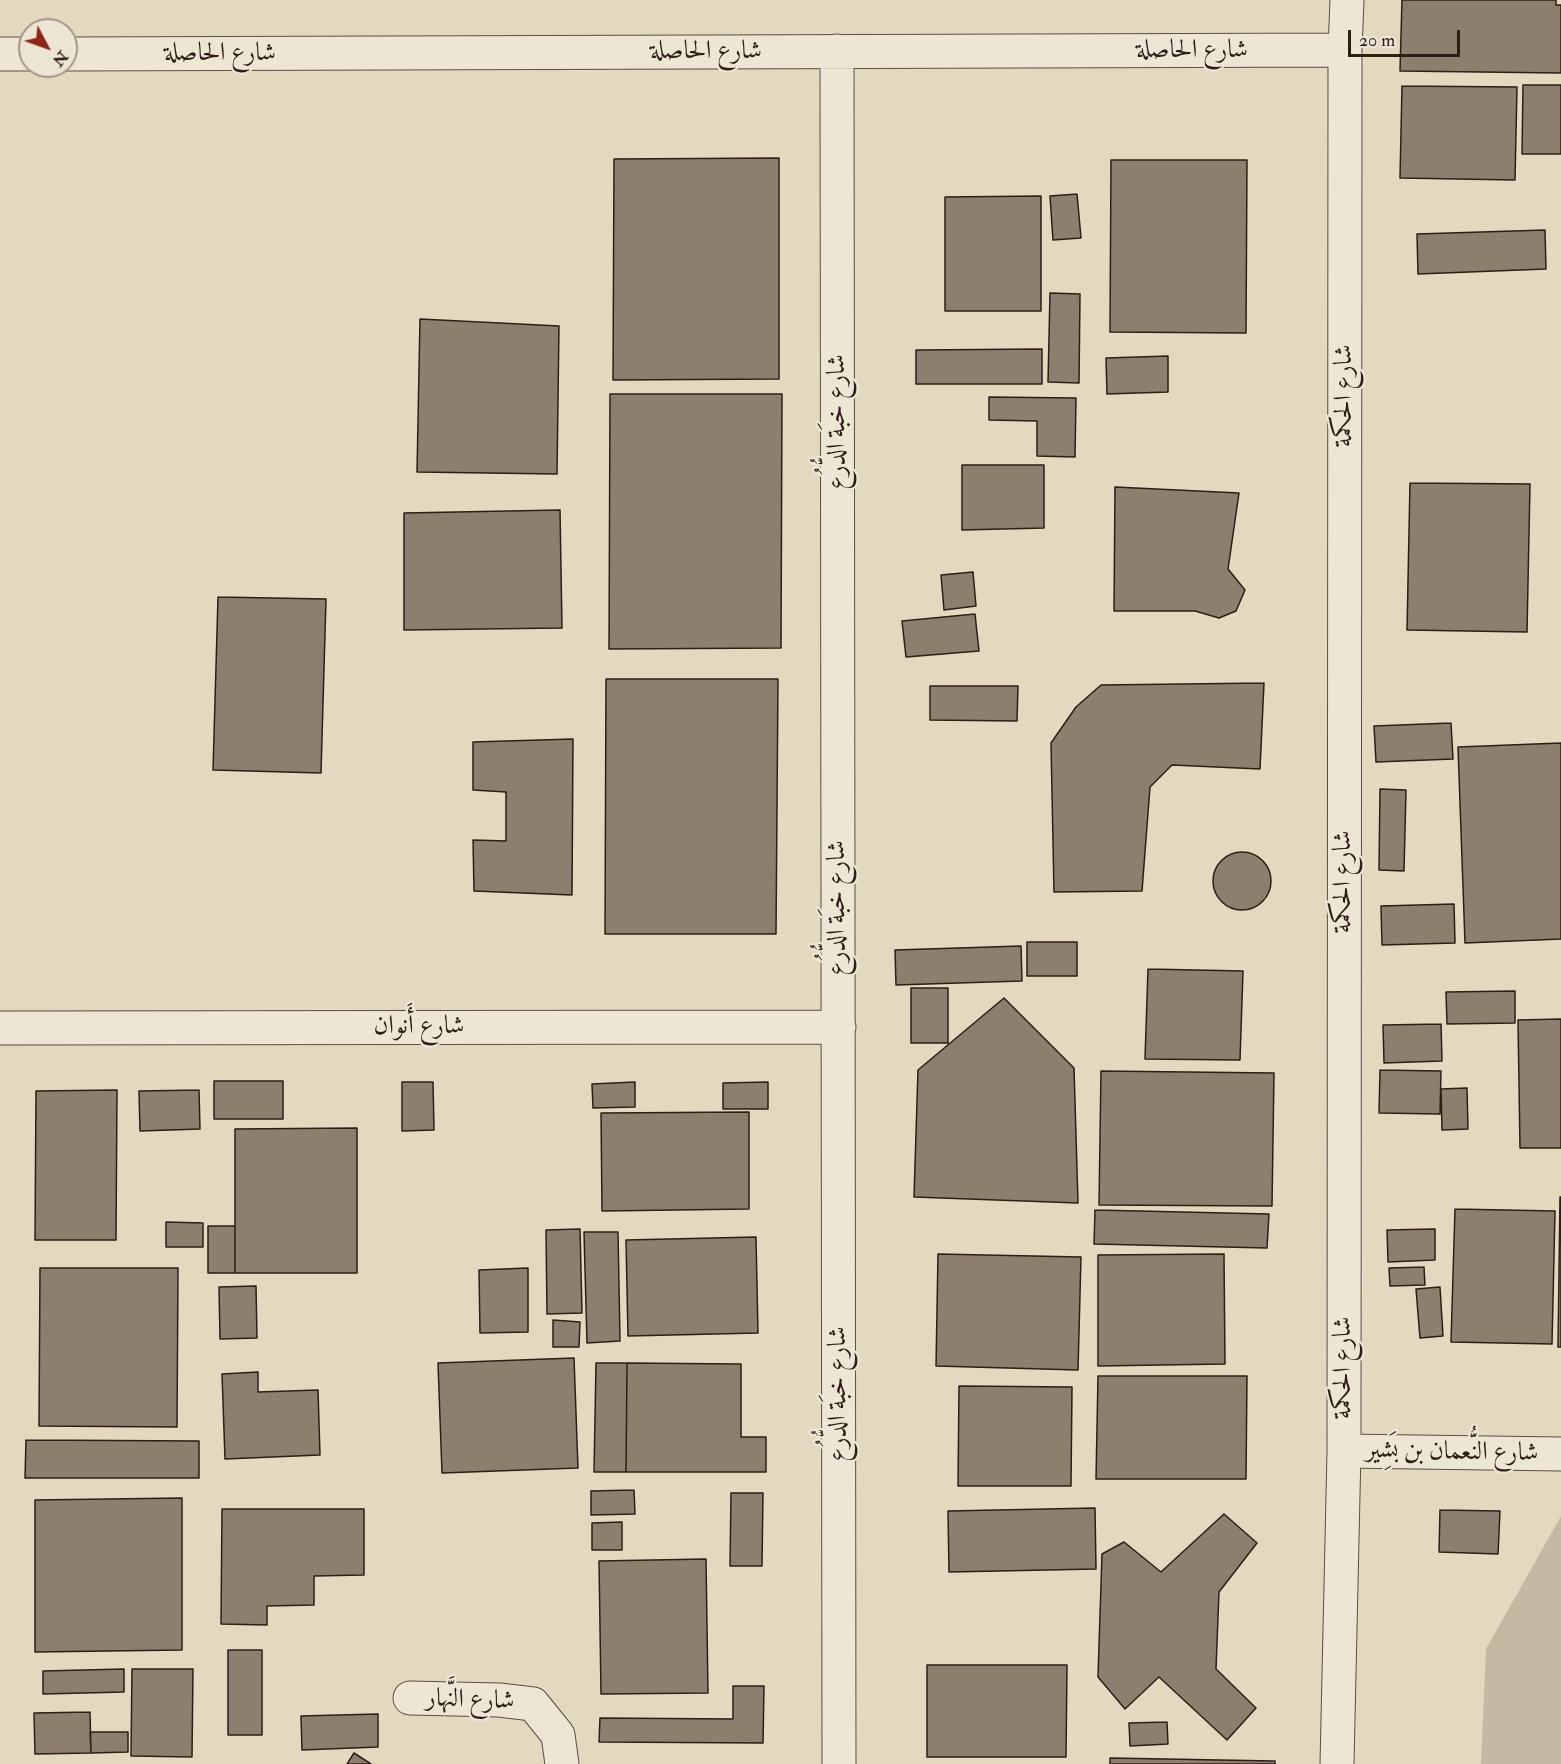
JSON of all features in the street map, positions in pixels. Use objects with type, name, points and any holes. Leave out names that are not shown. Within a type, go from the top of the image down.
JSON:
[{"type":"street","name":"شارع الحكمة","points":[[1337,1764],[1344,1451],[1345,50],[1347,0]]},
{"type":"street","name":"شارع الحاصلة","points":[[78,54],[1345,50]]},
{"type":"street","name":"شارع خبَة الدُّرُع","points":[[837,51],[839,1764]]},
{"type":"street","points":[[0,54],[18,54]]},
{"type":"street","name":"شارع أَنوان","points":[[0,1028],[838,1027]]},
{"type":"street","name":"شارع النُّعمان بن بَشِير","points":[[1344,1451],[1561,1454]]},
{"type":"street","name":"شارع النَّهار","points":[[410,1698],[499,1700],[533,1704],[558,1735],[562,1764]]},
{"type":"shaded area","points":[[1561,1516],[1561,1764],[1481,1764],[1486,1649]]},
{"type":"building","points":[[1402,0],[1556,0],[1556,5],[1561,5],[1561,73],[1400,71]]},
{"type":"building","points":[[1523,85],[1561,85],[1561,154],[1522,154]]},
{"type":"building","points":[[1402,86],[1517,87],[1515,180],[1400,178]]},
{"type":"building","points":[[779,158],[779,379],[613,380],[614,159]]},
{"type":"building","points":[[1111,160],[1247,160],[1246,333],[1110,332]]},
{"type":"building","points":[[1077,194],[1081,238],[1053,240],[1050,196]]},
{"type":"building","points":[[1041,196],[1041,311],[945,311],[945,197]]},
{"type":"building","points":[[1545,230],[1546,269],[1418,274],[1417,234]]},
{"type":"building","points":[[1050,293],[1080,294],[1079,383],[1048,382]]},
{"type":"building","points":[[420,319],[559,326],[557,474],[417,472]]},
{"type":"building","points":[[1042,349],[1042,384],[916,384],[916,350]]},
{"type":"building","points":[[1168,356],[1168,392],[1107,394],[1106,358]]},
{"type":"building","points":[[610,394],[782,394],[781,648],[609,649]]},
{"type":"building","points":[[989,397],[1076,398],[1075,457],[1037,456],[1037,421],[989,420]]},
{"type":"building","points":[[962,465],[1044,465],[1044,528],[962,530]]},
{"type":"building","points":[[1410,483],[1530,484],[1527,632],[1407,630]]},
{"type":"building","points":[[1115,487],[1239,493],[1228,569],[1245,590],[1236,611],[1219,618],[1195,611],[1114,611]]},
{"type":"building","points":[[560,510],[562,628],[404,630],[404,513]]},
{"type":"building","points":[[973,572],[976,606],[944,610],[941,575]]},
{"type":"building","points":[[218,597],[326,599],[321,773],[213,770]]},
{"type":"building","points":[[975,614],[979,651],[906,657],[902,621]]},
{"type":"building","points":[[606,679],[778,679],[776,934],[605,934]]},
{"type":"building","points":[[1264,683],[1260,769],[1172,765],[1150,787],[1142,891],[1054,892],[1051,743],[1076,707],[1101,685]]},
{"type":"building","points":[[930,686],[1018,686],[1017,721],[930,720]]},
{"type":"building","points":[[1451,723],[1453,759],[1376,762],[1374,726]]},
{"type":"building","points":[[573,739],[572,895],[474,891],[473,840],[506,841],[506,792],[473,790],[473,742]]},
{"type":"building","points":[[1561,743],[1561,939],[1465,943],[1458,747]]},
{"type":"building","points":[[1380,789],[1406,790],[1404,871],[1379,870]]},
{"type":"building","points":[[1242,852],[1253,854],[1266,865],[1271,881],[1269,892],[1258,905],[1242,910],[1231,908],[1218,897],[1213,881],[1215,870],[1226,857]]},
{"type":"building","points":[[1454,904],[1455,943],[1382,945],[1381,906]]},
{"type":"building","points":[[1027,942],[1077,942],[1077,976],[1027,976]]},
{"type":"building","points":[[1021,946],[1022,981],[896,985],[895,950]]},
{"type":"building","points":[[1148,969],[1243,971],[1240,1060],[1145,1059]]},
{"type":"building","points":[[911,988],[948,988],[948,1043],[911,1043]]},
{"type":"building","points":[[1515,991],[1515,1023],[1447,1024],[1446,992]]},
{"type":"building","points":[[1004,998],[1074,1068],[1078,1203],[914,1197],[918,1070]]},
{"type":"building","points":[[1561,1019],[1561,1148],[1520,1148],[1518,1020]]},
{"type":"building","points":[[1441,1024],[1442,1061],[1384,1063],[1383,1025]]},
{"type":"building","points":[[1380,1070],[1441,1071],[1440,1114],[1379,1113]]},
{"type":"building","points":[[1101,1071],[1274,1073],[1272,1206],[1099,1205]]},
{"type":"building","points":[[214,1081],[283,1081],[283,1119],[214,1119]]},
{"type":"building","points":[[402,1082],[433,1082],[434,1130],[402,1131]]},
{"type":"building","points":[[635,1082],[635,1107],[593,1108],[592,1084]]},
{"type":"building","points":[[768,1082],[768,1109],[723,1109],[723,1083]]},
{"type":"building","points":[[1467,1088],[1468,1129],[1442,1130],[1441,1089]]},
{"type":"building","points":[[117,1090],[116,1240],[35,1240],[36,1091]]},
{"type":"building","points":[[199,1090],[200,1129],[140,1131],[139,1091]]},
{"type":"building","points":[[749,1112],[749,1209],[602,1211],[601,1113]]},
{"type":"building","points":[[357,1128],[357,1273],[235,1273],[235,1129]]},
{"type":"building","points":[[1560,1197],[1561,1347],[1558,1347]]},
{"type":"building","points":[[1455,1209],[1555,1211],[1552,1344],[1451,1342]]},
{"type":"building","points":[[1095,1210],[1269,1214],[1267,1248],[1094,1244]]},
{"type":"building","points":[[166,1222],[203,1223],[203,1247],[166,1247]]},
{"type":"building","points":[[208,1226],[235,1226],[235,1273],[208,1273]]},
{"type":"building","points":[[580,1229],[582,1313],[547,1314],[546,1230]]},
{"type":"building","points":[[1435,1229],[1435,1260],[1388,1262],[1387,1230]]},
{"type":"building","points":[[584,1232],[618,1232],[620,1341],[587,1343]]},
{"type":"building","points":[[756,1237],[758,1333],[628,1336],[626,1240]]},
{"type":"building","points":[[938,1254],[1081,1257],[1078,1370],[936,1366]]},
{"type":"building","points":[[1224,1254],[1225,1364],[1098,1366],[1098,1255]]},
{"type":"building","points":[[1424,1267],[1425,1285],[1390,1286],[1389,1268]]},
{"type":"building","points":[[40,1268],[178,1268],[177,1427],[39,1426]]},
{"type":"building","points":[[528,1268],[528,1332],[480,1333],[479,1270]]},
{"type":"building","points":[[256,1286],[257,1338],[220,1339],[219,1287]]},
{"type":"building","points":[[1440,1287],[1443,1336],[1420,1338],[1416,1289]]},
{"type":"building","points":[[553,1320],[580,1322],[579,1347],[553,1347]]},
{"type":"building","points":[[574,1358],[578,1468],[442,1473],[438,1363]]},
{"type":"building","points":[[596,1363],[627,1363],[626,1472],[594,1472]]},
{"type":"building","points":[[627,1363],[741,1364],[741,1437],[766,1437],[766,1472],[626,1472]]},
{"type":"building","points":[[258,1372],[258,1392],[318,1390],[320,1455],[225,1459],[222,1374]]},
{"type":"building","points":[[1098,1376],[1247,1376],[1246,1479],[1096,1479]]},
{"type":"building","points":[[959,1386],[1072,1387],[1071,1486],[958,1486]]},
{"type":"building","points":[[26,1440],[199,1441],[199,1478],[25,1478]]},
{"type":"building","points":[[634,1490],[635,1514],[591,1515],[591,1491]]},
{"type":"building","points":[[731,1493],[763,1493],[762,1566],[730,1566]]},
{"type":"building","points":[[182,1498],[182,1650],[35,1652],[35,1500]]},
{"type":"building","points":[[1095,1508],[1096,1569],[949,1572],[948,1511]]},
{"type":"building","points":[[222,1509],[364,1509],[364,1575],[314,1576],[314,1605],[267,1606],[267,1625],[221,1624]]},
{"type":"building","points":[[1440,1510],[1500,1511],[1498,1554],[1439,1552]]},
{"type":"building","points":[[1224,1514],[1257,1543],[1219,1592],[1216,1669],[1256,1708],[1227,1740],[1159,1677],[1125,1709],[1098,1677],[1102,1554],[1124,1542],[1161,1572]]},
{"type":"building","points":[[622,1522],[622,1550],[592,1550],[592,1523]]},
{"type":"building","points":[[706,1559],[708,1693],[601,1694],[599,1561]]},
{"type":"building","points":[[228,1650],[262,1650],[262,1735],[228,1735]]},
{"type":"building","points":[[927,1665],[1067,1665],[1066,1757],[927,1757]]},
{"type":"building","points":[[124,1669],[124,1692],[43,1694],[43,1671]]},
{"type":"building","points":[[132,1669],[193,1669],[192,1757],[131,1756]]},
{"type":"building","points":[[733,1686],[764,1686],[763,1743],[599,1742],[600,1718],[733,1719]]},
{"type":"building","points":[[90,1712],[91,1753],[35,1754],[34,1713]]},
{"type":"building","points":[[378,1714],[378,1747],[302,1750],[301,1716]]},
{"type":"building","points":[[1167,1722],[1168,1744],[1130,1746],[1129,1723]]},
{"type":"building","points":[[90,1732],[128,1732],[128,1752],[91,1753]]},
{"type":"building","points":[[354,1753],[371,1764],[347,1764]]},
{"type":"building","points":[[1110,1758],[1275,1761],[1275,1764],[1110,1764]]}]
